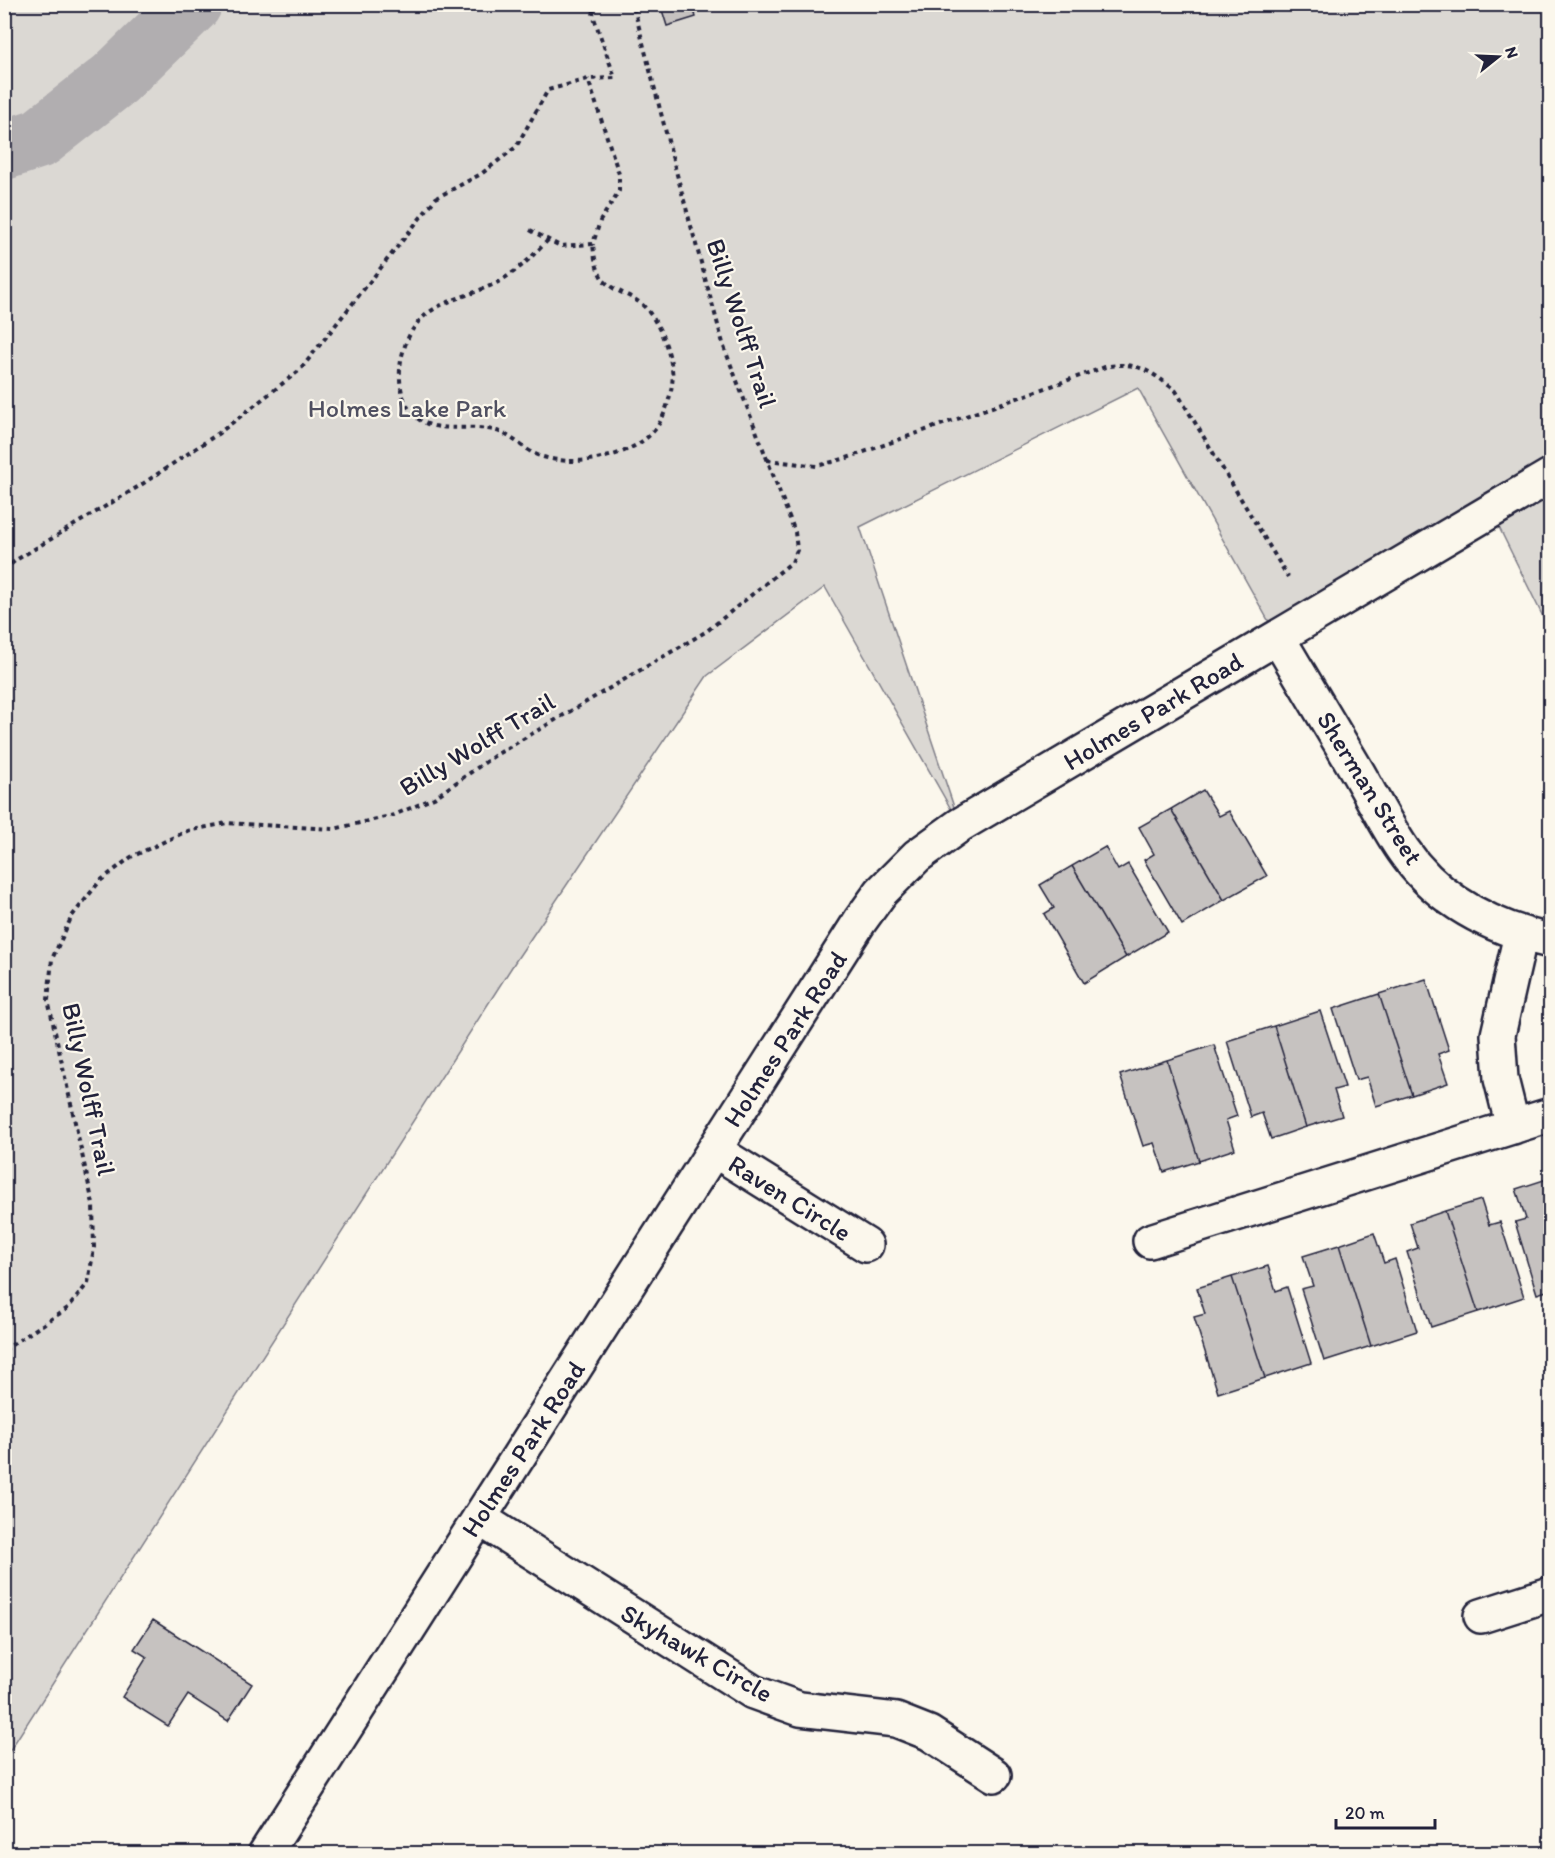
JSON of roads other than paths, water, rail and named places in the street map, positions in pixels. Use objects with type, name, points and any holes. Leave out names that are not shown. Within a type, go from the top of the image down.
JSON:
[{"type":"street","name":"Holmes Park Road","points":[[265,1854],[860,921],[881,892],[917,856],[960,825],[1551,476]]},
{"type":"street","name":"Sherman Street","points":[[1278,638],[1404,851],[1431,882],[1464,908],[1500,927],[1536,938]]},
{"type":"street","points":[[1513,1127],[1501,1079],[1498,1035],[1536,938]]},
{"type":"street","points":[[1150,1241],[1551,1115]]},
{"type":"street","name":"Raven Circle","points":[[714,1150],[866,1245]]},
{"type":"street","name":"Skyhawk Circle","points":[[479,1518],[753,1692],[800,1709],[896,1720],[928,1733],[994,1775]]},
{"type":"street","points":[[1481,1616],[1551,1594]]},
{"type":"waterway","points":[[4,150],[40,138],[115,79],[192,4]]},
{"type":"park label","name":"Holmes Lake Park","points":[[407,408]]}]
